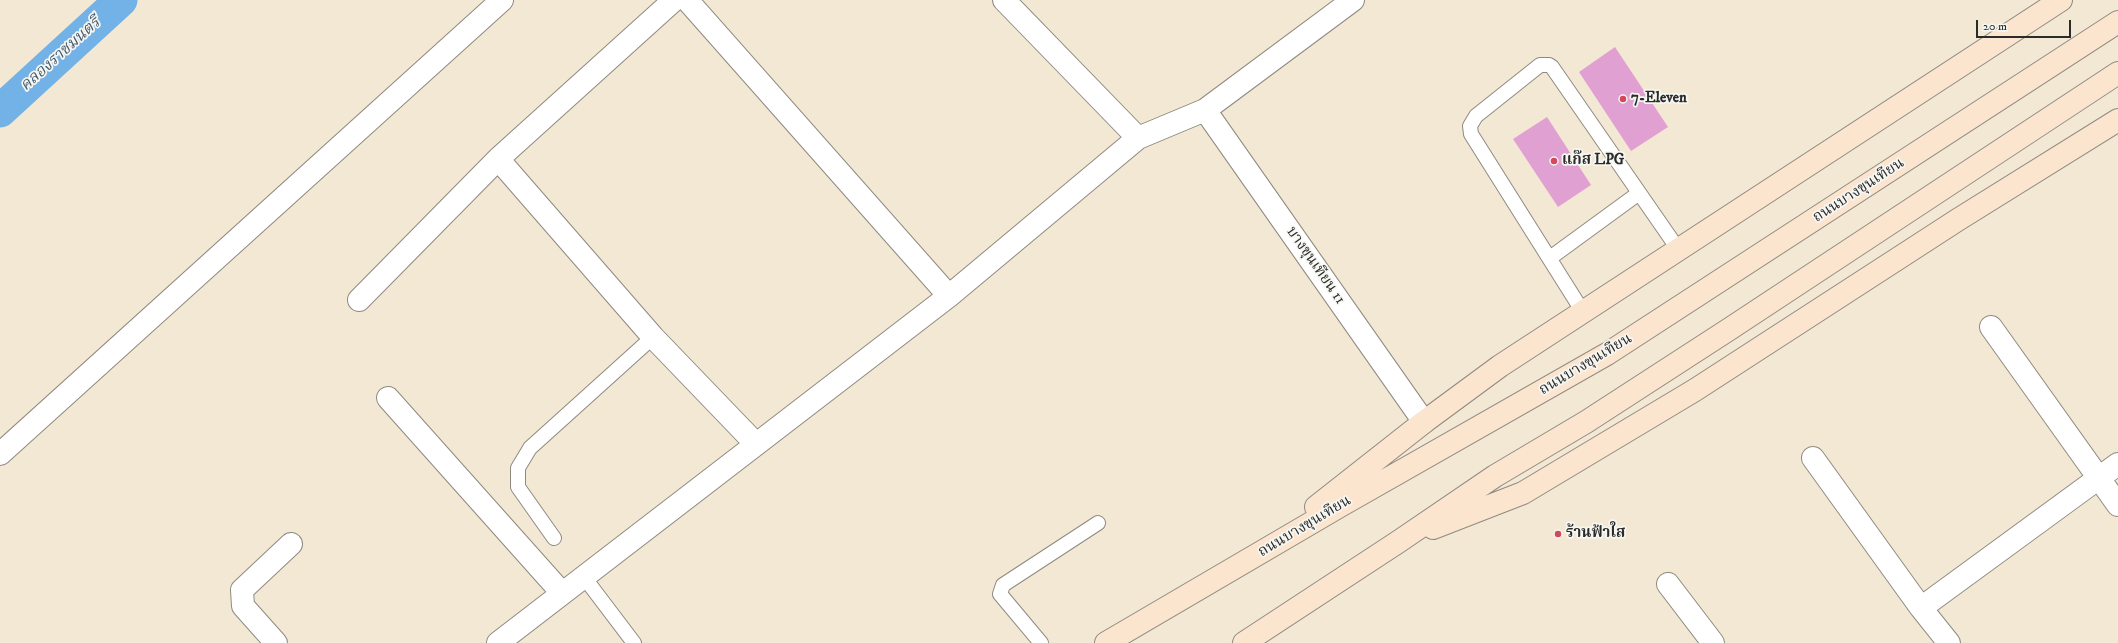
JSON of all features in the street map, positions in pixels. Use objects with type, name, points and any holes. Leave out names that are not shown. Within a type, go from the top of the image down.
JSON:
[{"type":"main road","points":[[1247,561],[1424,422],[1500,366],[2061,0]]},
{"type":"main road","name":"ถนนบางขุนเทียน","points":[[1106,643],[1606,354],[2118,22]]},
{"type":"main road","points":[[1244,643],[1398,542],[1495,476],[1586,422],[2118,73]]},
{"type":"main road","points":[[1398,542],[1523,493],[1695,390],[1959,219],[2118,120]]},
{"type":"street","points":[[0,454],[502,0]]},
{"type":"street","points":[[359,300],[498,159],[674,0]]},
{"type":"street","points":[[687,0],[949,296]]},
{"type":"street","points":[[1004,0],[1138,138]]},
{"type":"street","points":[[498,643],[755,443],[949,296],[1138,138],[1205,110],[1337,4]]},
{"type":"street","name":"บางขุนเทียน 11","points":[[1205,110],[1424,422]]},
{"type":"street","points":[[498,159],[653,337],[755,443]]},
{"type":"street","points":[[1991,327],[2097,478],[2118,505]]},
{"type":"street","points":[[388,398],[562,594]]},
{"type":"street","points":[[1813,458],[1921,608],[1949,643]]},
{"type":"street","points":[[1921,608],[2118,464]]},
{"type":"street","points":[[276,643],[243,606],[242,590],[291,544]]},
{"type":"street","points":[[1668,584],[1713,643]]},
{"type":"lane","points":[[1583,312],[1471,134],[1470,126],[1476,116],[1540,65],[1549,65],[1552,67],[1678,249]]},
{"type":"lane","points":[[1550,258],[1639,193]]},
{"type":"lane","points":[[554,538],[518,487],[518,468],[530,448],[653,337]]},
{"type":"lane","points":[[1041,643],[1000,594],[1003,585],[1098,523]]},
{"type":"lane","points":[[584,577],[634,643]]},
{"type":"building","points":[[1615,47],[1668,127],[1631,151],[1579,72]]},
{"type":"building","points":[[1547,117],[1591,185],[1558,207],[1513,139]]},
{"type":"waterway","name":"คลองราชมนตรี","points":[[0,111],[121,0]]},
{"type":"place","name":"7-Eleven","points":[[1623,99]]},
{"type":"place","name":"แก๊ส LPG","points":[[1554,161]]},
{"type":"place","name":"ร้านฟ้าใส","points":[[1558,534]]}]
